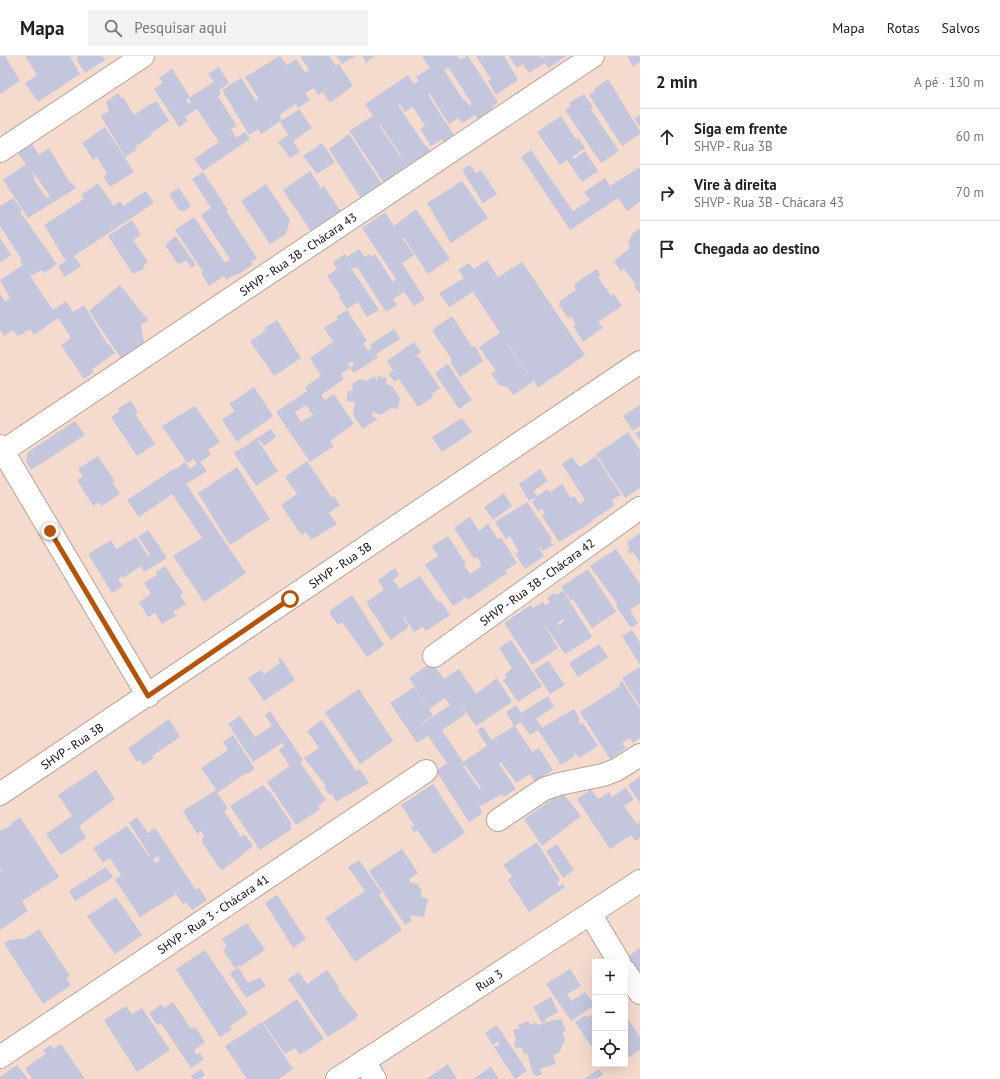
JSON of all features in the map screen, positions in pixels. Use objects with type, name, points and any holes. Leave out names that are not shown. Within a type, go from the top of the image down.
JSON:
[{"type":"street","points":[[0,151],[143,56]]},
{"type":"street","name":"SHVP - Rua 3B - Chácara 43","points":[[148,696],[1,449],[593,56]]},
{"type":"street","name":"SHVP - Rua 3B","points":[[0,794],[148,696],[640,362]]},
{"type":"street","name":"SHVP - Rua 3B - Chácara 42","points":[[434,656],[640,508]]},
{"type":"street","points":[[498,820],[544,789],[559,784],[603,775],[616,770],[640,755]]},
{"type":"street","name":"SHVP - Rua 3 - Chácara 41","points":[[0,1056],[426,771]]},
{"type":"street","name":"Rua 3","points":[[337,1079],[369,1070],[640,881]]},
{"type":"street","points":[[591,915],[617,959]]},
{"type":"street","points":[[628,975],[640,993]]},
{"type":"building","points":[[0,56],[5,56],[20,81],[0,94]]},
{"type":"building","points":[[25,56],[70,56],[80,74],[38,102],[25,83],[37,75]]},
{"type":"building","points":[[77,56],[102,56],[105,60],[85,73],[76,59],[78,58]]},
{"type":"building","points":[[280,56],[287,65],[296,59],[305,73],[309,70],[300,56],[329,56],[336,66],[339,64],[353,86],[330,103],[323,92],[318,95],[314,88],[305,93],[310,100],[298,108],[296,104],[279,115],[282,120],[261,134],[258,129],[249,135],[222,90],[241,78],[256,101],[259,99],[245,77]]},
{"type":"building","points":[[336,56],[356,56],[342,64]]},
{"type":"building","points":[[362,56],[375,56],[366,63]]},
{"type":"building","points":[[422,56],[457,56],[460,60],[468,56],[498,102],[492,107],[494,110],[478,120],[475,115],[462,123],[458,118],[449,124],[430,94],[428,95],[456,138],[446,145],[442,139],[431,146],[420,129],[425,126],[413,107],[405,112],[400,104],[398,105],[426,147],[427,146],[431,152],[388,189],[349,131],[373,116],[365,104],[408,75],[414,84],[419,81],[416,77],[430,68]],"holes":[[[449,68],[472,104],[469,106],[466,100],[464,101],[444,70]],[[380,124],[401,155],[400,156],[379,125]]]},
{"type":"building","points":[[476,56],[504,56],[518,80],[496,95],[488,81],[491,79]]},
{"type":"building","points":[[509,56],[540,56],[541,59],[544,56],[566,56],[548,68],[545,63],[529,73],[523,64],[517,68]]},
{"type":"building","points":[[627,56],[640,56],[640,62],[633,67]]},
{"type":"building","points":[[219,67],[229,83],[219,90],[221,94],[218,96],[237,126],[231,129],[236,138],[245,132],[250,139],[203,171],[194,159],[219,142],[197,109],[185,117],[188,121],[179,127],[154,89],[163,83],[159,78],[172,69],[190,97],[214,82],[208,74]],"holes":[[[189,98],[191,103],[189,104],[186,100]]]},
{"type":"building","points":[[608,79],[640,131],[640,134],[622,146],[589,95],[595,91],[594,89]]},
{"type":"building","points":[[118,93],[121,98],[123,97],[134,115],[152,103],[157,102],[169,121],[150,134],[152,135],[135,147],[137,149],[125,157],[101,116],[109,111],[106,102]]},
{"type":"building","points":[[584,94],[593,107],[590,108],[619,151],[601,163],[565,110],[571,106],[569,103]]},
{"type":"building","points":[[299,109],[312,128],[293,141],[300,152],[290,158],[278,142],[288,135],[280,122]]},
{"type":"building","points":[[640,115],[640,127],[634,118]]},
{"type":"building","points":[[561,116],[577,141],[578,137],[585,148],[572,157],[574,159],[585,151],[598,171],[582,182],[567,160],[560,165],[537,132]]},
{"type":"building","points":[[105,127],[134,172],[110,187],[103,176],[107,174],[97,157],[93,160],[82,143]]},
{"type":"building","points":[[349,134],[385,189],[364,203],[329,149]]},
{"type":"building","points":[[322,143],[335,162],[317,174],[303,156]]},
{"type":"building","points":[[32,144],[39,155],[49,148],[70,183],[72,182],[76,188],[28,218],[3,180],[26,164],[18,153]],"holes":[[[28,165],[50,196],[46,198],[33,178],[35,177]]]},
{"type":"building","points":[[531,150],[573,211],[590,200],[584,192],[605,178],[610,186],[640,167],[640,202],[627,211],[618,198],[570,230],[521,157]]},
{"type":"building","points":[[470,165],[476,173],[481,170],[497,194],[483,203],[462,170]]},
{"type":"building","points":[[310,171],[321,188],[324,186],[344,216],[314,236],[283,190]]},
{"type":"building","points":[[203,172],[228,210],[226,211],[257,258],[251,262],[252,265],[237,275],[236,274],[226,280],[224,276],[209,286],[201,273],[203,272],[175,230],[194,217],[225,263],[230,259],[201,215],[211,208],[192,179]]},
{"type":"building","points":[[462,181],[488,218],[451,243],[427,203]]},
{"type":"building","points":[[98,183],[114,206],[120,201],[123,206],[146,191],[154,203],[74,256],[81,266],[65,277],[58,266],[66,261],[44,225],[84,199],[81,195]]},
{"type":"building","points":[[266,184],[290,220],[286,234],[270,244],[241,201]]},
{"type":"building","points":[[179,188],[191,206],[184,211],[179,210],[169,194]]},
{"type":"building","points":[[13,198],[22,210],[20,212],[57,264],[44,273],[42,270],[30,276],[53,310],[66,301],[73,312],[84,305],[107,344],[108,343],[115,353],[92,369],[94,372],[84,379],[61,345],[71,338],[58,318],[34,335],[30,329],[18,336],[13,330],[4,336],[0,330],[0,294],[5,301],[10,298],[0,280],[23,265],[20,261],[22,260],[0,226],[0,206]]},
{"type":"building","points":[[416,209],[450,259],[428,274],[404,238],[403,239],[414,255],[402,263],[425,299],[414,306],[401,287],[404,292],[393,299],[397,305],[386,312],[357,267],[354,269],[353,267],[351,268],[379,310],[367,317],[358,302],[347,309],[339,297],[340,295],[327,276],[337,269],[333,262],[345,254],[347,257],[359,249],[365,257],[369,254],[370,257],[375,254],[393,282],[396,279],[362,228],[385,212],[394,226]]},
{"type":"building","points":[[132,220],[141,235],[133,240],[148,262],[143,266],[144,269],[133,274],[108,236]]},
{"type":"building","points":[[639,229],[640,294],[634,286],[636,285],[624,269],[621,272],[614,261],[630,248],[628,242],[633,233]]},
{"type":"building","points":[[176,236],[196,265],[191,268],[186,260],[180,264],[177,263],[165,245]]},
{"type":"building","points":[[0,238],[11,255],[0,262]]},
{"type":"building","points":[[487,260],[498,277],[522,262],[585,355],[538,388],[534,381],[513,395],[507,387],[499,385],[491,374],[496,371],[479,347],[500,333],[473,292],[449,307],[439,293],[464,278],[458,270],[469,263],[474,269]],"holes":[[[507,344],[528,373],[528,374]]]},
{"type":"building","points":[[597,269],[601,275],[598,277],[611,296],[614,294],[622,306],[598,322],[603,328],[583,342],[573,326],[576,324],[571,316],[568,318],[559,305],[560,301],[576,290],[574,286],[577,282]]},
{"type":"building","points":[[120,285],[148,320],[141,325],[144,343],[121,358],[89,311]]},
{"type":"building","points":[[347,310],[367,341],[363,343],[368,351],[372,348],[370,345],[394,329],[400,339],[376,354],[378,357],[354,373],[350,368],[341,374],[344,379],[321,395],[325,400],[334,394],[354,424],[330,441],[334,446],[310,462],[276,412],[307,391],[305,387],[321,376],[310,358],[333,342],[324,328],[338,319],[336,317]],"holes":[[[352,362],[354,365],[350,368],[348,364]],[[306,405],[313,415],[301,422],[295,412]]]},
{"type":"building","points":[[452,316],[472,347],[475,346],[483,361],[460,377],[450,362],[452,360],[432,330]]},
{"type":"building","points":[[277,320],[301,358],[274,376],[250,341],[266,331],[264,328]]},
{"type":"building","points":[[414,342],[421,352],[415,356],[419,357],[440,388],[432,394],[433,397],[418,407],[399,379],[394,382],[389,374],[393,370],[387,361]]},
{"type":"building","points":[[448,364],[472,400],[459,409],[435,373]]},
{"type":"building","points":[[374,376],[377,380],[378,376],[387,378],[386,384],[392,386],[400,398],[398,409],[391,408],[381,415],[374,412],[371,415],[377,419],[363,429],[353,415],[355,402],[346,401],[348,391],[352,391],[353,383],[360,379],[367,381]]},
{"type":"building","points":[[254,387],[273,416],[237,442],[222,420],[235,411],[229,404]]},
{"type":"building","points":[[131,401],[138,412],[135,414],[155,444],[137,456],[111,417],[120,411],[118,408]]},
{"type":"building","points":[[640,405],[640,426],[633,431],[623,416]]},
{"type":"building","points":[[195,406],[220,442],[208,450],[211,455],[200,462],[207,471],[186,484],[246,573],[204,602],[173,556],[202,538],[172,494],[139,517],[127,500],[185,462],[190,469],[197,464],[194,459],[187,463],[162,426]]},
{"type":"building","points":[[462,418],[472,432],[442,452],[432,437]]},
{"type":"building","points":[[75,421],[85,435],[31,470],[26,461],[28,452]]},
{"type":"building","points":[[271,429],[276,437],[264,446],[259,440],[258,441],[278,471],[256,486],[234,453]]},
{"type":"building","points":[[640,431],[640,440],[635,433]]},
{"type":"building","points":[[628,432],[640,450],[640,488],[625,498],[596,454]]},
{"type":"building","points":[[98,456],[115,481],[112,482],[120,494],[101,506],[99,502],[93,506],[77,480],[83,476],[78,469]]},
{"type":"building","points":[[596,456],[621,495],[612,500],[615,505],[591,521],[592,522],[559,542],[542,516],[545,514],[542,509],[538,511],[532,502],[535,499],[534,498],[548,489],[550,492],[562,484],[571,498],[574,496],[580,504],[585,500],[562,464],[572,457],[580,467]]},
{"type":"building","points":[[307,461],[332,498],[334,496],[340,505],[329,513],[337,524],[311,540],[306,532],[302,535],[300,533],[281,505],[297,494],[285,477]]},
{"type":"building","points":[[237,467],[270,519],[230,545],[198,493]]},
{"type":"building","points":[[540,469],[548,481],[533,491],[537,496],[529,501],[519,484]]},
{"type":"building","points":[[504,493],[512,506],[493,520],[484,507]]},
{"type":"building","points":[[527,502],[552,539],[550,540],[553,545],[543,551],[540,547],[539,548],[544,556],[525,569],[515,554],[519,552],[510,536],[506,539],[495,522]]},
{"type":"building","points":[[470,517],[479,531],[488,524],[498,539],[501,537],[517,563],[505,571],[507,574],[468,600],[466,597],[453,606],[425,565],[438,556],[432,546],[448,536],[466,564],[464,565],[470,574],[482,566],[477,557],[474,559],[454,528]]},
{"type":"building","points":[[148,530],[167,558],[144,572],[141,566],[123,578],[122,576],[118,579],[123,586],[112,593],[88,554],[111,540],[116,549],[136,537],[148,556],[150,554],[138,537]]},
{"type":"building","points":[[640,533],[640,563],[633,552],[630,554],[627,550],[630,548],[627,542]]},
{"type":"building","points":[[616,549],[640,584],[640,603],[630,610],[638,623],[631,628],[616,606],[618,605],[590,566]]},
{"type":"building","points":[[165,566],[183,593],[180,595],[186,604],[173,612],[176,616],[162,624],[155,613],[148,617],[139,602],[151,594],[144,583],[157,575],[156,572]]},
{"type":"building","points":[[395,568],[399,575],[393,580],[400,589],[420,576],[438,602],[441,601],[450,615],[426,631],[423,627],[414,632],[404,617],[403,618],[409,627],[391,640],[366,602],[384,590],[378,580]]},
{"type":"building","points":[[588,569],[616,612],[592,628],[573,599],[571,601],[561,587]]},
{"type":"building","points":[[563,591],[592,637],[565,654],[539,617],[558,648],[532,665],[504,623],[531,605],[533,608],[543,602],[545,605],[550,603],[547,598],[554,593],[556,595]],"holes":[[[563,619],[564,621],[559,625],[557,623]]]},
{"type":"building","points":[[352,595],[384,645],[367,657],[342,622],[338,625],[329,613],[333,608]]},
{"type":"building","points":[[632,630],[640,643],[640,665],[622,636]]},
{"type":"building","points":[[511,640],[542,686],[518,702],[503,680],[507,677],[505,674],[512,668],[499,648]]},
{"type":"building","points":[[599,644],[608,657],[578,677],[569,663]]},
{"type":"building","points":[[281,658],[295,680],[264,701],[248,678],[261,670],[264,674],[280,663],[278,660]]},
{"type":"building","points":[[548,661],[565,685],[550,694],[534,670]]},
{"type":"building","points":[[432,662],[444,679],[459,669],[476,694],[497,678],[512,702],[476,726],[457,700],[466,714],[442,730],[463,762],[487,746],[477,730],[483,727],[492,740],[514,726],[506,712],[516,705],[521,713],[548,696],[554,707],[536,719],[542,728],[574,709],[580,719],[578,720],[581,725],[583,723],[598,746],[579,758],[575,753],[575,756],[561,765],[538,730],[530,735],[521,722],[515,726],[532,752],[539,748],[553,770],[535,782],[530,774],[516,783],[501,762],[499,764],[516,789],[504,797],[502,794],[479,807],[482,811],[480,815],[469,822],[436,771],[447,763],[428,736],[417,743],[390,703],[414,687],[433,715],[412,731],[450,705],[445,698],[429,709],[409,678]],"holes":[[[465,765],[481,788],[479,789],[463,766]]]},
{"type":"building","points":[[640,667],[640,706],[622,678]]},
{"type":"building","points":[[622,681],[640,709],[640,738],[633,743],[630,738],[622,743],[626,748],[610,759],[580,712],[620,686],[619,684]]},
{"type":"building","points":[[359,689],[393,741],[360,764],[325,712]]},
{"type":"building","points":[[270,711],[303,760],[300,762],[326,800],[318,805],[320,809],[296,825],[267,782],[290,766],[279,750],[284,746],[282,743],[253,762],[228,724],[240,716],[255,737],[272,726],[265,715]]},
{"type":"building","points":[[169,719],[180,737],[152,756],[154,758],[143,765],[140,760],[137,762],[128,748]]},
{"type":"building","points":[[322,720],[356,771],[360,769],[369,783],[336,802],[332,794],[330,795],[324,788],[326,786],[304,758],[319,748],[307,731]]},
{"type":"building","points":[[233,735],[255,769],[247,774],[246,773],[217,793],[228,808],[224,811],[241,837],[245,835],[253,846],[223,870],[220,869],[202,842],[202,838],[204,837],[201,831],[197,834],[183,811],[216,790],[201,768],[228,750],[223,742]]},
{"type":"building","points":[[96,770],[115,799],[79,826],[86,838],[61,855],[46,834],[72,816],[58,795]]},
{"type":"building","points":[[640,776],[640,803],[628,785]]},
{"type":"building","points":[[433,784],[465,833],[434,854],[417,830],[414,832],[411,827],[414,825],[401,805]]},
{"type":"building","points":[[263,785],[268,791],[269,790],[292,824],[290,825],[292,829],[260,850],[230,806]]},
{"type":"building","points":[[626,788],[634,799],[624,806],[637,824],[640,822],[640,838],[635,841],[631,835],[610,849],[577,799],[591,789],[598,799],[609,792],[612,797]]},
{"type":"building","points":[[562,792],[581,816],[542,846],[524,819]]},
{"type":"building","points":[[20,817],[59,877],[22,901],[28,911],[0,930],[0,872],[2,871],[0,869],[0,831],[12,825],[11,824]]},
{"type":"building","points":[[137,817],[148,833],[155,828],[196,890],[199,888],[207,900],[192,910],[186,902],[183,904],[171,887],[175,895],[140,917],[115,880],[121,875],[110,858],[103,863],[93,848],[127,826],[150,856],[129,823]],"holes":[[[158,856],[160,860],[155,863],[153,859]]]},
{"type":"building","points":[[537,842],[560,880],[557,883],[559,886],[563,884],[565,887],[529,912],[508,880],[512,877],[503,865]]},
{"type":"building","points":[[557,844],[574,870],[563,878],[546,851]]},
{"type":"building","points":[[402,849],[418,873],[409,879],[411,883],[417,884],[422,891],[421,897],[428,899],[424,917],[409,915],[412,921],[405,925],[369,871]]},
{"type":"building","points":[[359,860],[382,893],[379,895],[402,930],[355,962],[325,918],[365,891],[348,867]]},
{"type":"building","points":[[106,867],[113,877],[75,901],[69,891]]},
{"type":"building","points":[[277,895],[306,939],[293,948],[265,903]]},
{"type":"building","points":[[116,897],[142,935],[115,954],[87,916]]},
{"type":"building","points":[[247,923],[265,950],[240,967],[239,965],[235,968],[223,950],[227,947],[222,939]]},
{"type":"building","points":[[39,929],[70,976],[66,978],[71,985],[43,1004],[4,943],[9,940],[26,938]]},
{"type":"building","points":[[640,948],[640,971],[637,972],[627,957]]},
{"type":"building","points":[[205,950],[248,1014],[230,1026],[232,1029],[220,1037],[176,969]]},
{"type":"building","points":[[238,967],[248,983],[260,977],[266,986],[246,998],[230,973]]},
{"type":"building","points":[[570,969],[581,986],[567,994],[571,1001],[585,992],[592,1001],[592,1007],[571,1021],[546,984]]},
{"type":"building","points":[[327,970],[339,987],[337,988],[358,1015],[356,1017],[357,1018],[328,1037],[288,979],[299,972],[307,984]]},
{"type":"building","points":[[551,997],[558,1012],[545,1019],[546,1021],[542,1023],[533,1007]]},
{"type":"building","points":[[297,999],[324,1039],[300,1055],[295,1048],[285,1054],[263,1022]]},
{"type":"building","points":[[173,1002],[191,1029],[195,1027],[205,1042],[194,1050],[197,1055],[200,1053],[204,1059],[191,1068],[161,1023],[157,1025],[149,1013],[162,1004],[164,1008]]},
{"type":"building","points":[[126,1006],[132,1014],[142,1008],[170,1050],[137,1072],[104,1020]]},
{"type":"building","points":[[592,1015],[592,1048],[575,1022],[584,1016],[589,1017]]},
{"type":"building","points":[[556,1019],[561,1019],[566,1031],[562,1032],[565,1040],[559,1053],[553,1055],[556,1064],[540,1069],[542,1074],[537,1076],[533,1074],[527,1053],[524,1054],[522,1048],[516,1048],[514,1043],[516,1040],[513,1030],[520,1028],[518,1025],[529,1021],[530,1025],[535,1023],[539,1025]]},
{"type":"building","points":[[628,1019],[640,1037],[640,1050],[628,1058]]},
{"type":"building","points":[[262,1022],[293,1069],[279,1079],[247,1079],[225,1046]]},
{"type":"building","points":[[497,1025],[527,1071],[515,1079],[494,1047],[500,1044],[498,1041],[493,1045],[485,1033]]},
{"type":"building","points":[[61,1044],[85,1079],[32,1079],[25,1068],[46,1054],[43,1050],[51,1045],[53,1049]]},
{"type":"building","points":[[448,1064],[457,1079],[426,1079],[431,1076]]},
{"type":"building","points":[[17,1065],[28,1079],[0,1079],[0,1077]]},
{"type":"building","points":[[491,1067],[499,1079],[473,1079]]},
{"type":"building","points":[[201,1069],[205,1075],[200,1079],[193,1079],[191,1076]]},
{"type":"building","points":[[599,1069],[603,1075],[596,1079],[584,1079]]},
{"type":"route","points":[[50,531],[148,696],[290,599]]}]
